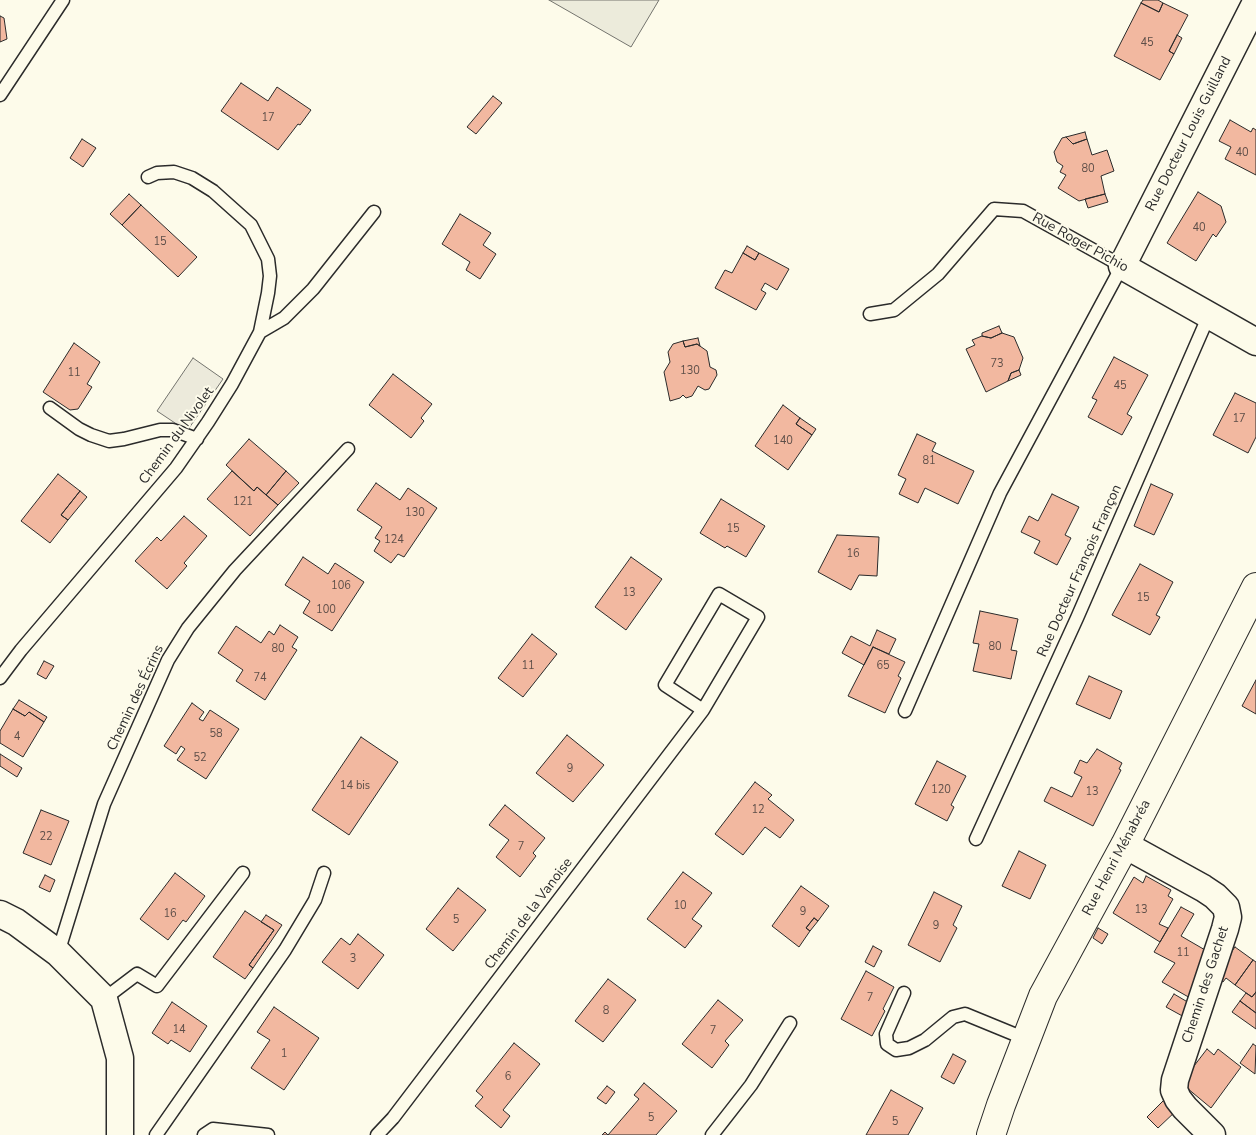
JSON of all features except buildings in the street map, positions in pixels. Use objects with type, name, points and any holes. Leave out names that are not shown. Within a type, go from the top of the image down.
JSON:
[{"type":"street","name":"Rue Docteur Louis Guilland","points":[[1122,266],[1256,2]]},
{"type":"street","name":"Rue Roger Pichio","points":[[1122,266],[1256,342]]},
{"type":"street","name":"Rue Henri Ménabréa","points":[[991,1135],[1043,996],[1125,845],[1256,587]]},
{"type":"street","name":"Chemin des Gachet","points":[[1125,845],[1203,888],[1226,906],[1228,917],[1225,929],[1175,1080],[1174,1090],[1185,1108],[1212,1135]]},
{"type":"street","points":[[0,914],[16,922],[58,953],[104,999],[120,1058],[120,1135]]},
{"type":"lane","points":[[0,96],[63,0]]},
{"type":"lane","points":[[148,177],[157,173],[174,172],[192,178],[213,191],[251,225],[268,260],[270,276],[260,332]]},
{"type":"lane","name":"Rue Roger Pichio","points":[[870,314],[894,310],[938,274],[994,209],[1023,211],[1122,266]]},
{"type":"lane","points":[[260,332],[284,318],[313,289],[374,212]]},
{"type":"lane","points":[[905,711],[1000,493],[1122,266]]},
{"type":"lane","name":"Rue Docteur François Françon","points":[[976,839],[1077,618],[1209,315]]},
{"type":"lane","name":"Chemin du Nivolet","points":[[0,678],[21,650],[176,468],[232,384],[260,332]]},
{"type":"lane","points":[[50,408],[79,430],[109,441],[160,430],[173,430],[197,439]]},
{"type":"lane","name":"Chemin des Écrins","points":[[58,953],[104,804],[168,660],[188,628],[235,570],[348,449]]},
{"type":"lane","name":"Chemin de la Vanoise","points":[[377,1135],[393,1118],[703,710],[758,617],[719,594],[665,685],[703,710]]},
{"type":"lane","points":[[104,999],[137,974],[157,986],[243,873]]},
{"type":"lane","points":[[156,1135],[285,950],[315,900],[324,873]]},
{"type":"lane","points":[[904,993],[886,1034],[887,1044],[896,1050],[908,1048],[925,1040],[953,1017],[965,1014],[1026,1039]]},
{"type":"lane","points":[[712,1135],[751,1085],[790,1023]]},
{"type":"lane","points":[[204,1135],[213,1129],[268,1135]]},
{"type":"shaded area","points":[[549,0],[659,0],[631,47]]},
{"type":"shaded area","points":[[193,358],[223,379],[187,431],[157,411]]}]
